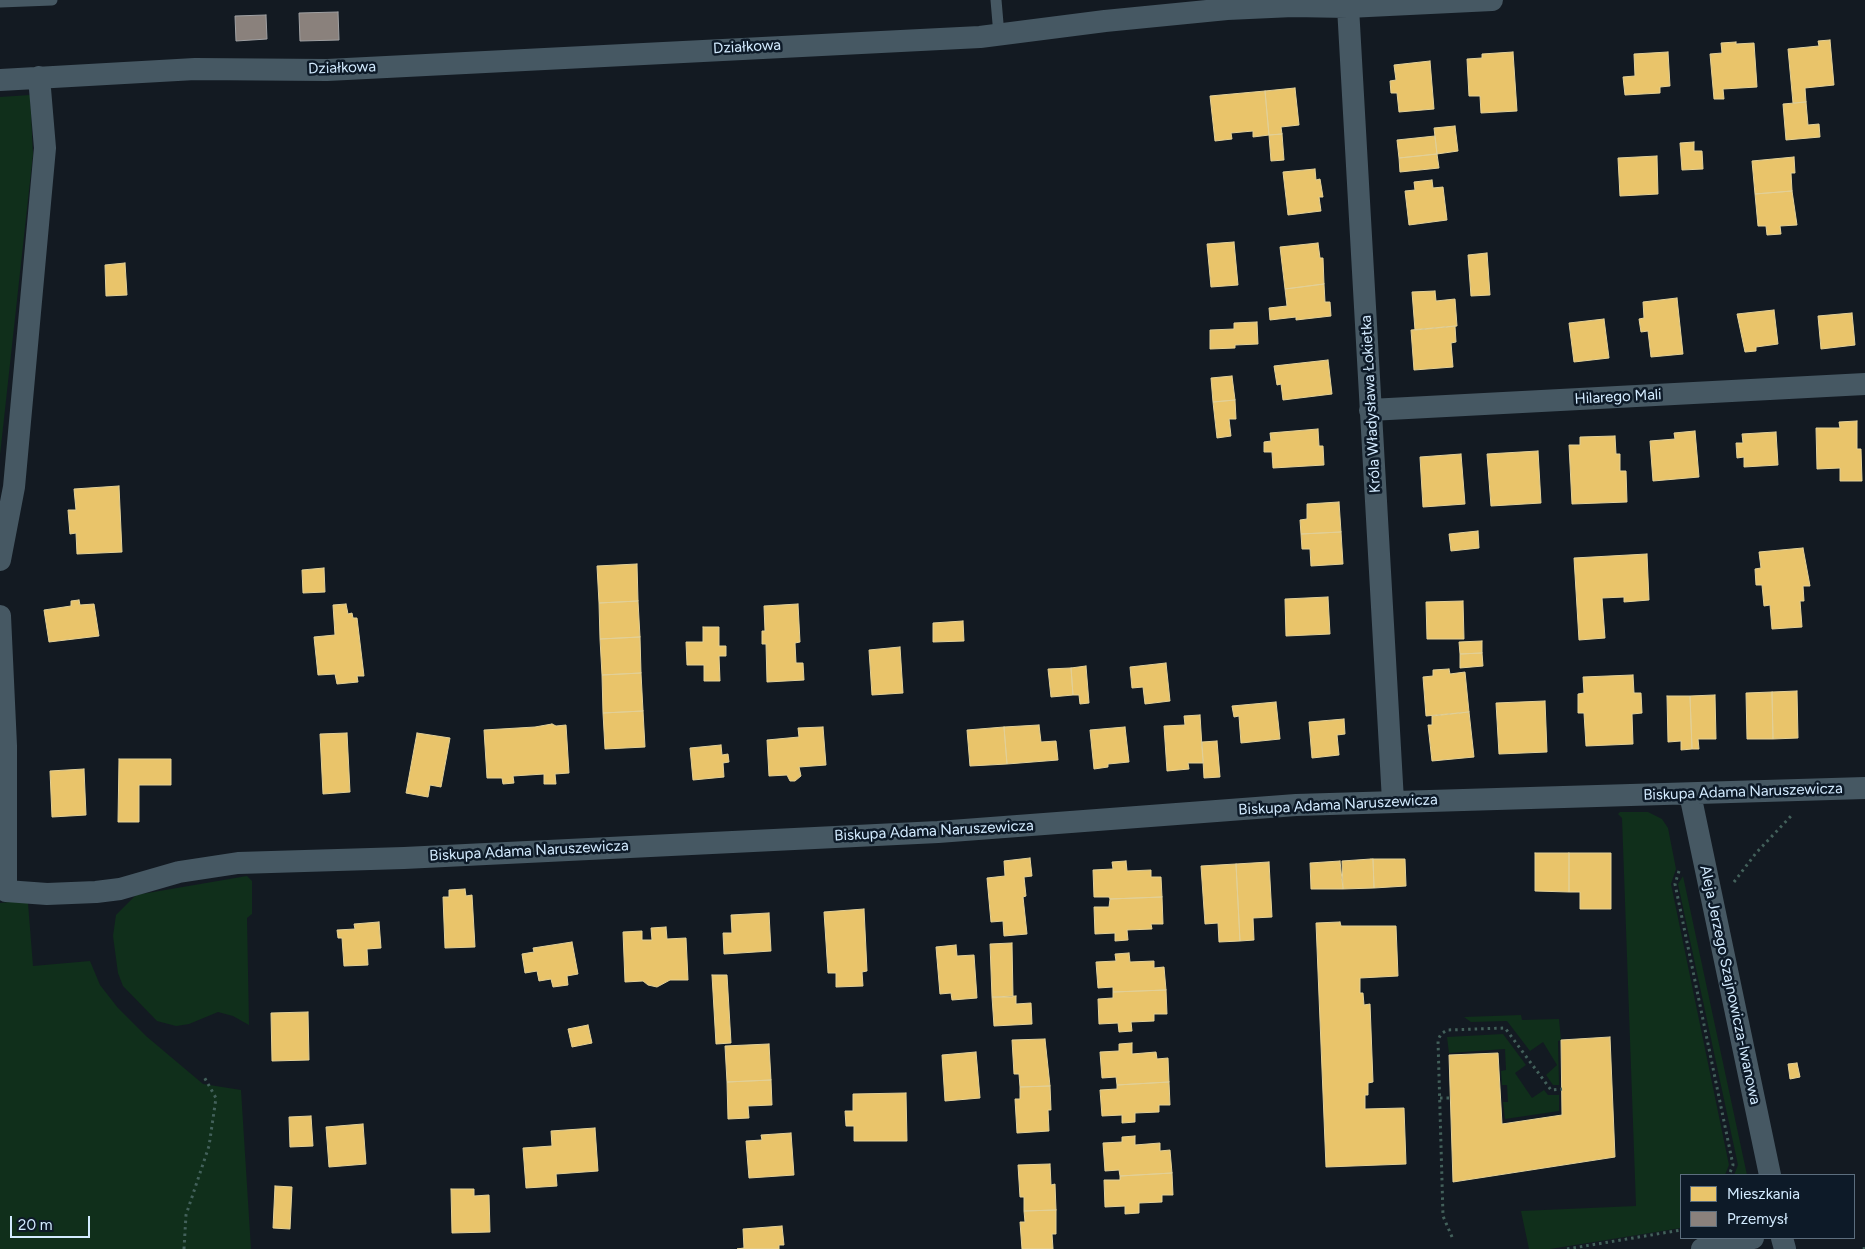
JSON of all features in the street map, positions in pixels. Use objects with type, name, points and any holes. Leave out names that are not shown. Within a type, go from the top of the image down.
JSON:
[{"type":"street","name":"Działkowa","points":[[0,80],[195,69],[326,70],[999,35],[1105,21],[1227,9],[1293,6],[1348,7],[1492,0]]},
{"type":"street","name":"Króla Władysława Łokietka","points":[[1348,7],[1393,801]]},
{"type":"street","points":[[0,560],[14,486],[45,148],[39,77]]},
{"type":"street","name":"Hilarego Mali","points":[[1370,410],[1865,384]]},
{"type":"street","name":"Biskupa Adama Naruszewicza","points":[[0,616],[6,746],[6,891],[47,894],[96,892],[120,889],[179,872],[238,863],[413,857],[938,832],[1296,805],[1865,788]]},
{"type":"street","name":"Aleja Jerzego Szajnowicza-Iwanowa","points":[[1690,794],[1770,1174]]},
{"type":"street","points":[[1702,1249],[1748,1239]]},
{"type":"lane","points":[[0,2],[52,0]]},
{"type":"lane","points":[[996,0],[999,35]]},
{"type":"path","points":[[1732,878],[1733,883],[1777,828],[1796,812]]},
{"type":"path","points":[[1678,864],[1680,872],[1675,884],[1733,1165],[1729,1174]]},
{"type":"path","points":[[1452,1237],[1443,1216],[1438,1040],[1440,1034],[1447,1030],[1505,1028],[1551,1090],[1562,1089]]},
{"type":"path","points":[[184,1249],[186,1215],[209,1146],[216,1098],[203,1075]]},
{"type":"path","points":[[1440,1098],[1451,1098]]},
{"type":"path","points":[[1567,1249],[1680,1230]]},
{"type":"green space","points":[[30,95],[33,154],[0,455],[0,97]]},
{"type":"green space","points":[[1620,812],[1648,812],[1662,819],[1668,828],[1676,869],[1671,884],[1729,1165],[1725,1174],[1680,1174],[1680,1228],[1550,1249],[1529,1249],[1521,1211],[1636,1206],[1622,818],[1618,814]]},
{"type":"green space","points":[[247,876],[252,881],[252,914],[247,918],[249,1025],[233,1016],[218,1012],[189,1024],[176,1026],[157,1021],[123,986],[118,973],[113,936],[116,915],[136,895]]},
{"type":"green space","points":[[1683,876],[1747,1174],[1734,1174],[1738,1165],[1678,884]]},
{"type":"green space","points":[[20,901],[28,903],[33,966],[90,961],[100,985],[118,1008],[146,1036],[203,1084],[241,1090],[251,1249],[0,1249],[0,903]]},
{"type":"green space","points":[[1521,1015],[1522,1020],[1559,1019],[1561,1040],[1558,1041],[1559,1085],[1553,1085],[1546,1075],[1557,1065],[1543,1042],[1530,1051],[1507,1021],[1471,1022],[1464,1017]]},
{"type":"green space","points":[[1503,1034],[1526,1065],[1515,1073],[1532,1098],[1544,1090],[1548,1095],[1559,1095],[1559,1111],[1505,1119],[1503,1102],[1508,1102],[1507,1085],[1502,1085],[1501,1071],[1506,1070],[1505,1049],[1449,1053],[1447,1037]]},
{"type":"building: Mieszkania","points":[[1830,40],[1834,85],[1805,88],[1806,102],[1793,103],[1788,49],[1819,46],[1818,41]]},
{"type":"building: Mieszkania","points":[[1736,42],[1736,44],[1754,43],[1757,87],[1723,89],[1724,99],[1714,99],[1710,54],[1722,53],[1721,43]]},
{"type":"building: Mieszkania","points":[[1513,52],[1517,111],[1481,113],[1480,96],[1469,96],[1467,59],[1482,58],[1482,54]]},
{"type":"building: Mieszkania","points":[[1668,52],[1670,86],[1660,87],[1660,93],[1625,95],[1623,77],[1635,76],[1634,54]]},
{"type":"building: Mieszkania","points":[[1430,61],[1434,109],[1399,112],[1397,93],[1391,93],[1390,81],[1396,80],[1394,65]]},
{"type":"building: Mieszkania","points":[[1295,88],[1299,125],[1281,127],[1282,134],[1269,135],[1265,91]]},
{"type":"building: Mieszkania","points":[[1265,91],[1269,135],[1253,137],[1253,131],[1231,133],[1232,139],[1215,141],[1210,96]]},
{"type":"building: Mieszkania","points":[[1806,102],[1808,125],[1819,124],[1820,137],[1786,140],[1783,104]]},
{"type":"building: Mieszkania","points":[[1455,126],[1458,151],[1437,154],[1434,128]]},
{"type":"building: Mieszkania","points":[[1282,134],[1284,160],[1271,161],[1269,135]]},
{"type":"building: Mieszkania","points":[[1435,136],[1437,154],[1399,158],[1397,140]]},
{"type":"building: Mieszkania","points":[[1694,142],[1694,151],[1702,151],[1703,169],[1682,170],[1680,143]]},
{"type":"building: Mieszkania","points":[[1437,154],[1439,168],[1400,172],[1399,158]]},
{"type":"building: Mieszkania","points":[[1657,156],[1658,194],[1620,196],[1618,158]]},
{"type":"building: Mieszkania","points":[[1794,157],[1795,173],[1791,173],[1792,191],[1755,194],[1752,161]]},
{"type":"building: Mieszkania","points":[[1315,169],[1316,180],[1320,179],[1323,197],[1319,197],[1321,211],[1288,215],[1283,172]]},
{"type":"building: Mieszkania","points":[[1432,180],[1433,188],[1443,187],[1447,220],[1409,225],[1405,191],[1415,190],[1414,182]]},
{"type":"building: Mieszkania","points":[[1792,191],[1797,225],[1780,226],[1781,234],[1767,235],[1766,226],[1758,226],[1755,194]]},
{"type":"building: Mieszkania","points":[[1234,242],[1238,285],[1211,287],[1207,244]]},
{"type":"building: Mieszkania","points":[[1318,243],[1320,258],[1323,258],[1324,284],[1285,289],[1280,247]]},
{"type":"building: Mieszkania","points":[[1487,253],[1490,295],[1471,296],[1468,255]]},
{"type":"building: Mieszkania","points":[[125,263],[127,295],[106,296],[105,265]]},
{"type":"building: Mieszkania","points":[[1324,284],[1325,302],[1330,302],[1331,316],[1296,320],[1296,317],[1270,320],[1269,308],[1287,306],[1285,289]]},
{"type":"building: Mieszkania","points":[[1435,291],[1436,301],[1455,299],[1457,326],[1415,330],[1412,292]]},
{"type":"building: Mieszkania","points":[[1677,298],[1683,354],[1651,357],[1648,331],[1641,332],[1639,319],[1644,318],[1643,302]]},
{"type":"building: Mieszkania","points":[[1774,310],[1778,344],[1756,347],[1756,351],[1745,352],[1737,314]]},
{"type":"building: Mieszkania","points":[[1852,313],[1855,345],[1821,349],[1818,316]]},
{"type":"building: Mieszkania","points":[[1604,319],[1609,358],[1574,362],[1569,323]]},
{"type":"building: Mieszkania","points":[[1257,322],[1258,344],[1235,345],[1235,348],[1210,349],[1210,330],[1234,329],[1234,323]]},
{"type":"building: Mieszkania","points":[[1455,326],[1456,342],[1451,343],[1453,367],[1414,370],[1411,330]]},
{"type":"building: Mieszkania","points":[[1328,360],[1332,394],[1283,400],[1281,384],[1277,385],[1274,366]]},
{"type":"building: Mieszkania","points":[[1232,376],[1235,400],[1213,402],[1211,378]]},
{"type":"building: Mieszkania","points":[[1235,400],[1236,419],[1229,419],[1231,436],[1217,438],[1213,402]]},
{"type":"building: Mieszkania","points":[[1857,421],[1857,449],[1861,449],[1862,481],[1840,481],[1840,468],[1817,469],[1816,428],[1840,428],[1839,422]]},
{"type":"building: Mieszkania","points":[[1318,429],[1319,446],[1323,446],[1324,465],[1273,468],[1272,452],[1264,452],[1264,442],[1271,441],[1270,433]]},
{"type":"building: Mieszkania","points":[[1695,431],[1699,477],[1653,481],[1650,441],[1675,439],[1674,433]]},
{"type":"building: Mieszkania","points":[[1776,432],[1778,465],[1744,467],[1744,457],[1737,458],[1736,443],[1743,443],[1742,434]]},
{"type":"building: Mieszkania","points":[[1615,436],[1616,454],[1620,454],[1620,471],[1626,471],[1627,502],[1572,504],[1569,445],[1580,445],[1580,437]]},
{"type":"building: Mieszkania","points":[[1538,451],[1541,503],[1491,506],[1487,454]]},
{"type":"building: Mieszkania","points":[[1461,454],[1465,504],[1423,507],[1420,457]]},
{"type":"building: Mieszkania","points":[[119,486],[122,552],[77,554],[76,533],[70,534],[68,510],[76,510],[74,489]]},
{"type":"building: Mieszkania","points":[[1339,502],[1341,532],[1301,534],[1300,520],[1307,519],[1307,504]]},
{"type":"building: Mieszkania","points":[[1478,531],[1479,548],[1451,551],[1449,534]]},
{"type":"building: Mieszkania","points":[[1341,532],[1343,564],[1311,566],[1310,549],[1302,549],[1301,534]]},
{"type":"building: Mieszkania","points":[[1803,548],[1810,586],[1803,586],[1804,601],[1800,601],[1802,627],[1772,629],[1770,605],[1764,606],[1762,585],[1756,585],[1755,569],[1761,568],[1759,552]]},
{"type":"building: Mieszkania","points":[[1647,554],[1649,600],[1624,602],[1624,597],[1602,598],[1605,638],[1579,640],[1574,558]]},
{"type":"building: Mieszkania","points":[[637,564],[638,601],[599,603],[597,566]]},
{"type":"building: Mieszkania","points":[[324,568],[325,592],[303,593],[302,570]]},
{"type":"building: Mieszkania","points":[[1328,597],[1330,634],[1286,636],[1285,599]]},
{"type":"building: Mieszkania","points":[[79,600],[80,605],[94,604],[99,636],[49,642],[44,610],[71,606],[71,601]]},
{"type":"building: Mieszkania","points":[[638,601],[640,637],[600,639],[599,603]]},
{"type":"building: Mieszkania","points":[[1463,601],[1464,639],[1427,639],[1426,602]]},
{"type":"building: Mieszkania","points":[[346,604],[348,614],[352,613],[353,618],[357,618],[364,676],[357,676],[358,682],[337,684],[335,674],[318,675],[314,637],[335,635],[333,605]]},
{"type":"building: Mieszkania","points":[[798,604],[800,642],[795,643],[796,663],[803,663],[804,680],[767,682],[766,644],[762,644],[762,631],[765,631],[764,606]]},
{"type":"building: Mieszkania","points":[[963,621],[964,641],[933,642],[933,623]]},
{"type":"building: Mieszkania","points":[[703,627],[719,627],[719,646],[726,646],[726,656],[719,656],[720,681],[704,681],[704,665],[687,665],[686,642],[703,642]]},
{"type":"building: Mieszkania","points":[[640,637],[641,673],[602,675],[600,639]]},
{"type":"building: Mieszkania","points":[[1482,641],[1482,653],[1460,654],[1459,642]]},
{"type":"building: Mieszkania","points":[[900,647],[903,693],[872,695],[869,650]]},
{"type":"building: Mieszkania","points":[[1482,653],[1483,666],[1460,668],[1460,654]]},
{"type":"building: Mieszkania","points":[[1166,663],[1170,701],[1145,704],[1143,687],[1132,688],[1130,667]]},
{"type":"building: Mieszkania","points":[[1086,666],[1089,703],[1080,704],[1079,695],[1073,695],[1071,668]]},
{"type":"building: Mieszkania","points":[[1071,668],[1073,695],[1051,697],[1048,669]]},
{"type":"building: Mieszkania","points":[[1449,669],[1450,674],[1465,672],[1469,712],[1426,716],[1423,677],[1433,676],[1433,670]]},
{"type":"building: Mieszkania","points":[[641,673],[643,711],[603,713],[602,675]]},
{"type":"building: Mieszkania","points":[[1633,675],[1634,693],[1641,693],[1642,713],[1632,714],[1633,744],[1586,746],[1584,713],[1578,713],[1578,694],[1584,693],[1583,677]]},
{"type":"building: Mieszkania","points":[[1797,691],[1798,738],[1773,739],[1772,692]]},
{"type":"building: Mieszkania","points":[[1772,692],[1773,739],[1747,739],[1746,693]]},
{"type":"building: Mieszkania","points":[[1715,695],[1716,739],[1698,739],[1699,749],[1692,749],[1690,696]]},
{"type":"building: Mieszkania","points":[[1667,696],[1690,696],[1692,749],[1681,750],[1681,741],[1668,742]]},
{"type":"building: Mieszkania","points":[[1545,701],[1547,752],[1499,754],[1496,703]]},
{"type":"building: Mieszkania","points":[[1276,702],[1280,739],[1241,743],[1239,716],[1234,717],[1232,706]]},
{"type":"building: Mieszkania","points":[[643,711],[645,747],[605,749],[603,713]]},
{"type":"building: Mieszkania","points":[[1469,712],[1474,757],[1432,761],[1428,725],[1432,725],[1432,716]]},
{"type":"building: Mieszkania","points":[[1200,715],[1203,763],[1188,763],[1189,769],[1167,771],[1164,726],[1185,725],[1184,716]]},
{"type":"building: Mieszkania","points":[[1344,719],[1345,734],[1337,735],[1339,755],[1312,758],[1309,722]]},
{"type":"building: Mieszkania","points":[[552,724],[556,726],[566,725],[569,773],[555,774],[556,784],[544,784],[544,774],[513,776],[514,783],[503,784],[502,778],[487,778],[484,730]]},
{"type":"building: Mieszkania","points":[[1039,725],[1041,742],[1056,741],[1058,760],[1007,764],[1004,727]]},
{"type":"building: Mieszkania","points":[[823,727],[826,765],[799,767],[801,776],[795,781],[790,781],[787,775],[769,776],[767,740],[799,737],[798,728]]},
{"type":"building: Mieszkania","points":[[1004,727],[1007,764],[970,766],[967,730]]},
{"type":"building: Mieszkania","points":[[1125,727],[1129,762],[1108,764],[1108,767],[1094,769],[1090,730]]},
{"type":"building: Mieszkania","points":[[347,733],[350,792],[323,794],[320,734]]},
{"type":"building: Mieszkania","points":[[417,733],[450,738],[441,787],[430,785],[428,797],[406,793]]},
{"type":"building: Mieszkania","points":[[1217,741],[1220,777],[1204,778],[1202,742]]},
{"type":"building: Mieszkania","points":[[721,745],[722,755],[728,754],[729,762],[723,763],[724,777],[693,780],[690,748]]},
{"type":"building: Mieszkania","points":[[119,759],[171,759],[171,785],[139,785],[139,822],[118,822]]},
{"type":"building: Mieszkania","points":[[84,769],[86,815],[52,817],[50,771]]},
{"type":"building: Mieszkania","points":[[1535,853],[1569,853],[1569,892],[1535,891]]},
{"type":"building: Mieszkania","points":[[1569,853],[1611,853],[1611,909],[1580,909],[1580,892],[1569,892]]},
{"type":"building: Mieszkania","points":[[1030,858],[1032,876],[1024,877],[1026,896],[1023,897],[1027,934],[1004,936],[1003,921],[991,922],[987,878],[1005,876],[1004,861]]},
{"type":"building: Mieszkania","points":[[1373,859],[1374,888],[1343,889],[1342,861]]},
{"type":"building: Mieszkania","points":[[1373,859],[1405,859],[1406,886],[1374,888]]},
{"type":"building: Mieszkania","points":[[1126,861],[1127,871],[1151,870],[1151,877],[1161,877],[1162,897],[1110,899],[1109,897],[1094,897],[1093,870],[1113,869],[1112,862]]},
{"type":"building: Mieszkania","points":[[1340,861],[1343,889],[1311,889],[1310,863]]},
{"type":"building: Mieszkania","points":[[1269,862],[1272,917],[1253,918],[1254,940],[1240,941],[1236,864]]},
{"type":"building: Mieszkania","points":[[1236,864],[1240,941],[1219,942],[1218,923],[1205,924],[1201,866]]},
{"type":"building: Mieszkania","points":[[465,889],[466,896],[472,895],[475,947],[445,948],[443,897],[449,897],[449,890]]},
{"type":"building: Mieszkania","points":[[1162,897],[1163,924],[1151,924],[1152,929],[1127,930],[1128,940],[1115,941],[1115,933],[1095,934],[1094,907],[1109,907],[1110,899]]},
{"type":"building: Mieszkania","points":[[864,909],[867,971],[862,972],[863,986],[836,987],[836,973],[828,973],[824,912]]},
{"type":"building: Mieszkania","points":[[769,913],[771,951],[724,954],[723,933],[732,933],[731,915]]},
{"type":"building: Mieszkania","points":[[379,922],[381,948],[367,949],[368,965],[344,966],[342,938],[338,938],[337,930],[355,929],[354,924]]},
{"type":"building: Mieszkania","points":[[1340,922],[1341,926],[1396,926],[1398,976],[1360,978],[1360,993],[1363,993],[1364,1005],[1370,1004],[1373,1082],[1368,1083],[1368,1095],[1365,1095],[1365,1109],[1404,1108],[1406,1164],[1326,1167],[1316,923]]},
{"type":"building: Mieszkania","points":[[666,927],[667,939],[686,938],[688,980],[670,980],[657,987],[648,985],[643,981],[625,982],[623,932],[642,931],[642,940],[652,940],[651,928]]},
{"type":"building: Mieszkania","points":[[572,942],[578,974],[567,976],[568,985],[553,987],[551,979],[539,981],[537,971],[525,973],[522,954],[534,952],[533,948]]},
{"type":"building: Mieszkania","points":[[1012,943],[1013,997],[992,997],[990,944]]},
{"type":"building: Mieszkania","points":[[956,945],[957,956],[974,955],[977,998],[952,1000],[951,993],[940,994],[936,947]]},
{"type":"building: Mieszkania","points":[[1129,953],[1130,962],[1154,961],[1154,968],[1164,967],[1166,990],[1113,992],[1113,987],[1098,988],[1096,962],[1116,961],[1115,954]]},
{"type":"building: Mieszkania","points":[[712,975],[727,975],[731,1043],[716,1044]]},
{"type":"building: Mieszkania","points":[[1166,990],[1167,1014],[1154,1014],[1154,1021],[1131,1022],[1132,1031],[1119,1032],[1118,1023],[1099,1024],[1098,999],[1113,998],[1113,992]]},
{"type":"building: Mieszkania","points":[[1016,996],[1016,1004],[1031,1003],[1032,1024],[994,1026],[992,997]]},
{"type":"building: Mieszkania","points":[[308,1012],[309,1060],[272,1061],[271,1013]]},
{"type":"building: Mieszkania","points":[[588,1025],[592,1043],[572,1047],[568,1029]]},
{"type":"building: Mieszkania","points":[[1610,1037],[1615,1157],[1453,1182],[1449,1055],[1498,1053],[1502,1124],[1562,1115],[1561,1040]]},
{"type":"building: Mieszkania","points":[[1045,1039],[1050,1086],[1020,1087],[1019,1074],[1014,1074],[1012,1040]]},
{"type":"building: Mieszkania","points":[[1132,1043],[1132,1054],[1156,1052],[1157,1059],[1168,1058],[1169,1082],[1117,1085],[1116,1077],[1102,1078],[1100,1052],[1119,1051],[1119,1044]]},
{"type":"building: Mieszkania","points":[[769,1044],[771,1080],[727,1082],[725,1046]]},
{"type":"building: Mieszkania","points":[[976,1052],[980,1098],[945,1101],[942,1055]]},
{"type":"building: Mieszkania","points":[[1797,1063],[1800,1077],[1790,1079],[1788,1064]]},
{"type":"building: Mieszkania","points":[[771,1080],[772,1105],[748,1106],[749,1118],[728,1119],[727,1082]]},
{"type":"building: Mieszkania","points":[[1169,1082],[1170,1105],[1159,1105],[1159,1112],[1135,1113],[1135,1122],[1122,1123],[1122,1115],[1102,1116],[1100,1090],[1117,1089],[1117,1085]]},
{"type":"building: Mieszkania","points":[[1050,1086],[1051,1110],[1048,1110],[1049,1131],[1017,1133],[1015,1099],[1020,1099],[1020,1087]]},
{"type":"building: Mieszkania","points":[[906,1093],[907,1141],[854,1141],[854,1126],[846,1126],[845,1111],[853,1111],[853,1094]]},
{"type":"building: Mieszkania","points":[[311,1116],[313,1146],[290,1147],[289,1117]]},
{"type":"building: Mieszkania","points":[[363,1124],[366,1164],[329,1167],[326,1127]]},
{"type":"building: Mieszkania","points":[[595,1128],[598,1171],[556,1174],[557,1186],[526,1188],[523,1148],[552,1146],[551,1131]]},
{"type":"building: Mieszkania","points":[[791,1133],[794,1175],[749,1178],[746,1141],[762,1140],[761,1135]]},
{"type":"building: Mieszkania","points":[[1135,1136],[1135,1145],[1160,1143],[1160,1151],[1170,1150],[1172,1173],[1120,1176],[1119,1170],[1105,1171],[1103,1143],[1122,1142],[1122,1137]]},
{"type":"building: Mieszkania","points":[[1050,1164],[1051,1185],[1055,1184],[1056,1210],[1024,1211],[1024,1197],[1020,1197],[1018,1165]]},
{"type":"building: Mieszkania","points":[[1172,1173],[1173,1195],[1162,1195],[1162,1202],[1139,1203],[1139,1213],[1125,1214],[1125,1206],[1105,1207],[1104,1180],[1120,1180],[1120,1176]]},
{"type":"building: Mieszkania","points":[[275,1186],[292,1187],[290,1229],[273,1228]]},
{"type":"building: Mieszkania","points":[[451,1189],[474,1189],[474,1196],[489,1195],[490,1232],[452,1233]]},
{"type":"building: Mieszkania","points":[[1056,1210],[1056,1234],[1052,1234],[1053,1249],[1022,1249],[1020,1222],[1025,1222],[1024,1211]]},
{"type":"building: Mieszkania","points":[[782,1226],[784,1245],[779,1245],[779,1249],[737,1249],[744,1248],[743,1229]]},
{"type":"building: Przemysł","points":[[338,12],[339,40],[300,41],[299,13]]},
{"type":"building: Przemysł","points":[[266,15],[267,39],[236,41],[235,16]]}]
